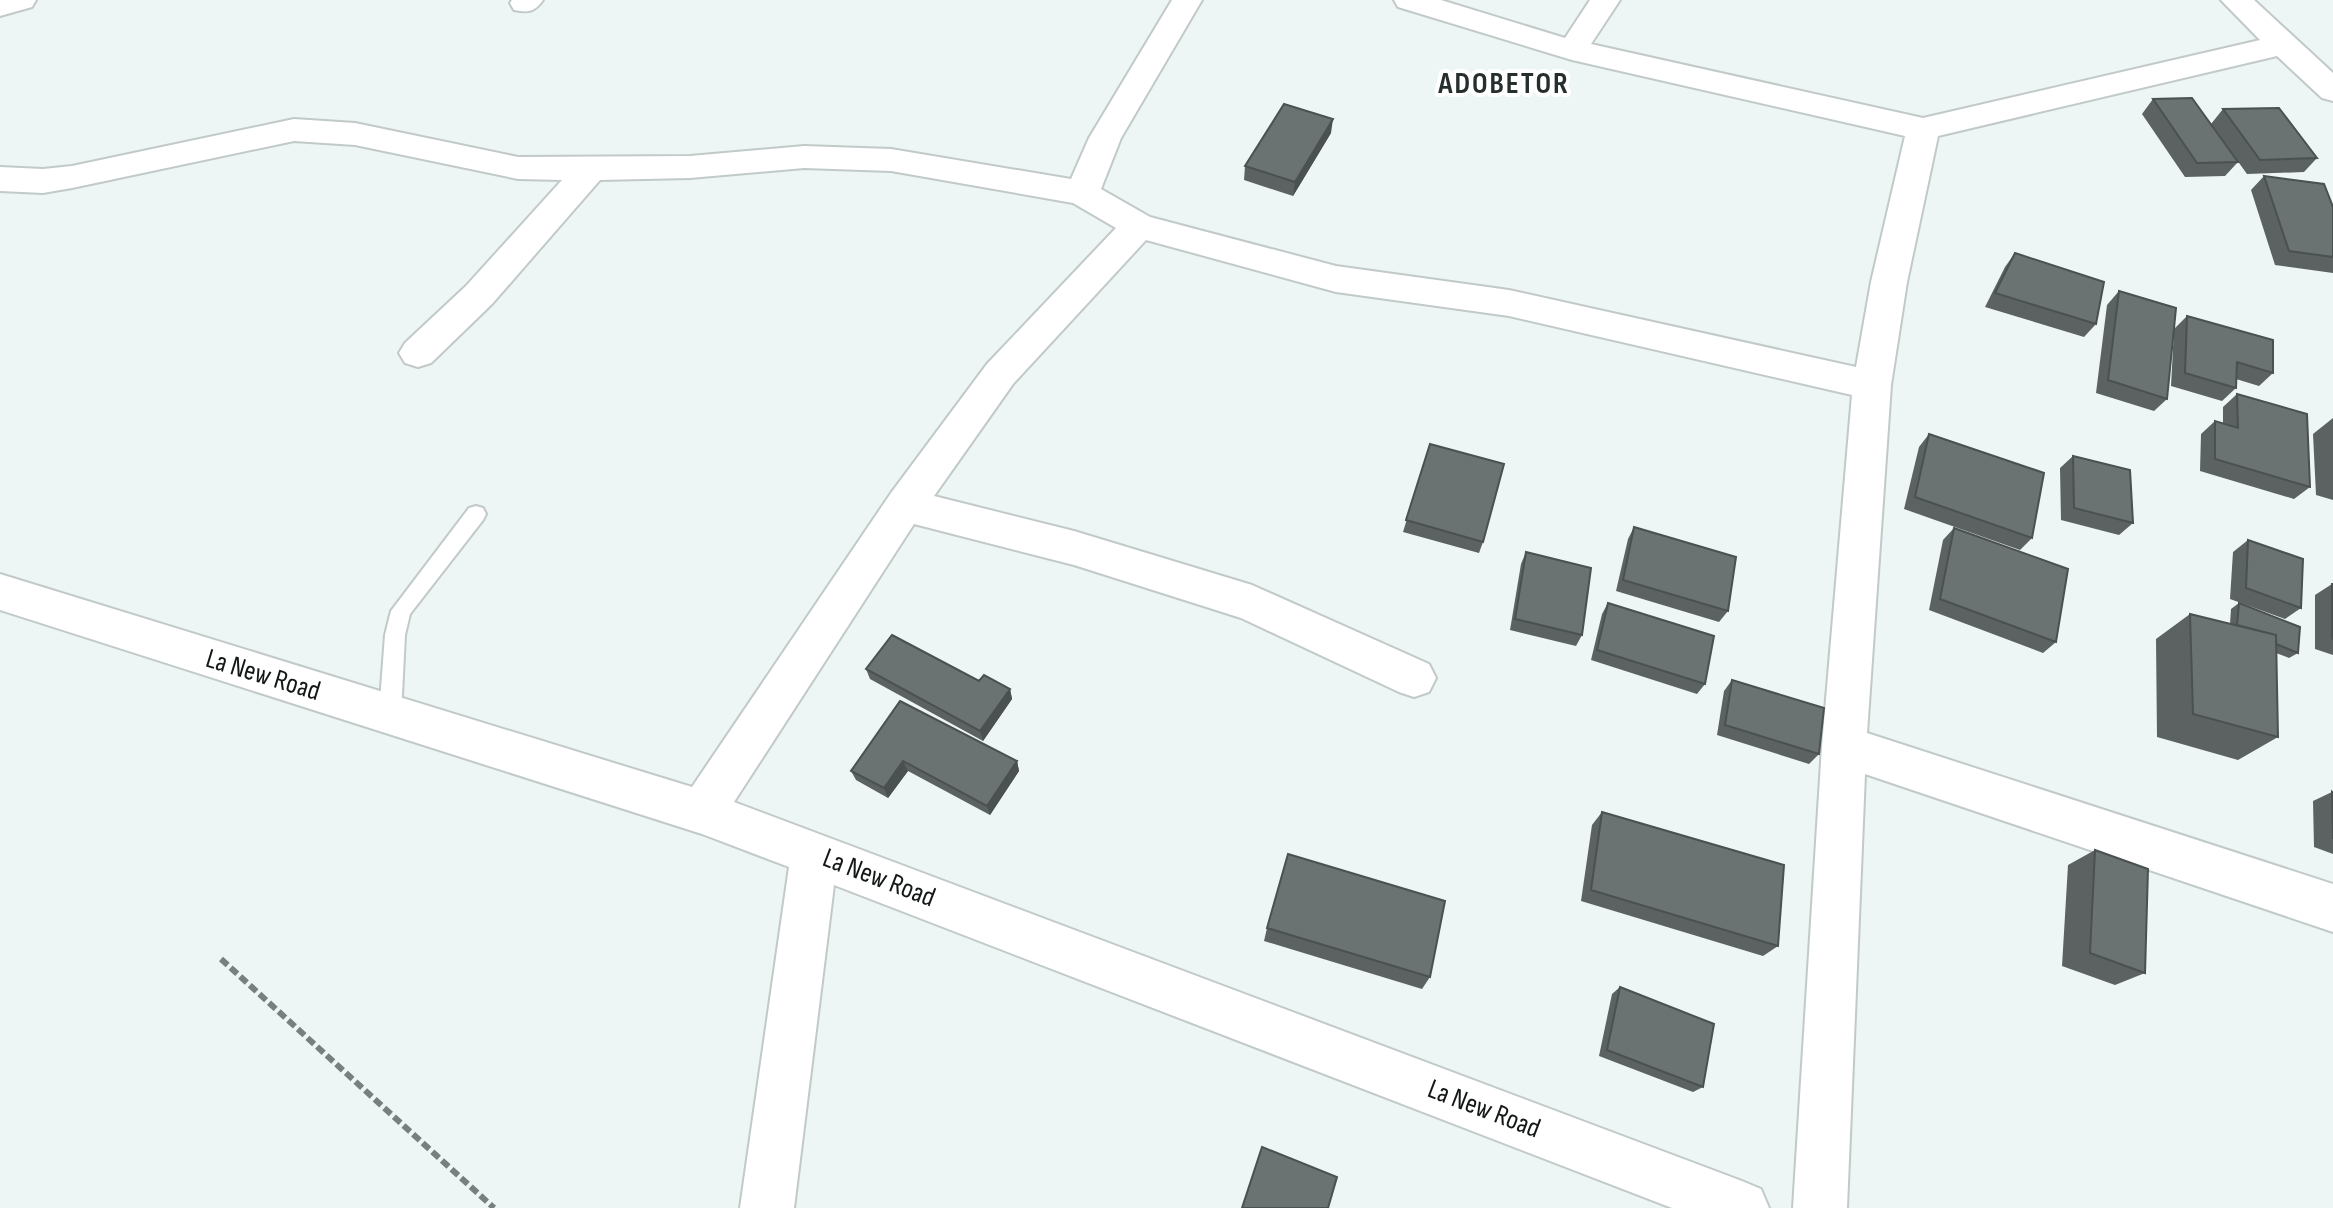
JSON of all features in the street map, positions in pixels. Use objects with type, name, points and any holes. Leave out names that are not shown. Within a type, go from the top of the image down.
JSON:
[{"type":"street","points":[[0,7],[21,0]]},
{"type":"street","points":[[1082,193],[1105,138],[1187,0]]},
{"type":"street","points":[[1409,0],[1572,50],[1923,129],[2280,45]]},
{"type":"street","points":[[1572,50],[1605,0]]},
{"type":"street","points":[[2236,0],[2280,45],[2333,91]]},
{"type":"street","points":[[1820,1208],[1844,746],[1872,385],[1889,282],[1923,129]]},
{"type":"street","points":[[0,179],[43,181],[72,177],[294,130],[355,134],[518,168],[591,169],[857,156],[1082,193],[1139,226],[1336,279],[1509,303],[1872,385]]},
{"type":"street","points":[[418,353],[479,295],[591,169]]},
{"type":"street","points":[[702,812],[905,505],[1000,374],[1139,226]]},
{"type":"street","points":[[905,505],[1074,548],[1252,603],[1414,678]]},
{"type":"street","name":"La New Road","points":[[0,592],[702,812],[1742,1208]]},
{"type":"street","points":[[1844,746],[2333,908]]},
{"type":"street","points":[[767,1208],[814,854]]},
{"type":"lane","points":[[390,715],[395,635],[401,611],[476,514]]},
{"type":"path","points":[[221,959],[494,1208]]},
{"type":"building","points":[[2192,98],[2238,162],[2197,163],[2153,99]]},
{"type":"building","points":[[1284,104],[1333,119],[1295,182],[1245,166]]},
{"type":"building","points":[[2279,108],[2317,158],[2260,160],[2223,109]]},
{"type":"building","points":[[2264,176],[2324,184],[2333,207],[2333,257],[2289,251]]},
{"type":"building","points":[[2015,253],[2104,282],[2096,324],[1995,293]]},
{"type":"building","points":[[2119,291],[2176,308],[2167,399],[2108,380]]},
{"type":"building","points":[[2187,316],[2273,340],[2273,373],[2237,362],[2236,388],[2185,373]]},
{"type":"building","points":[[2237,394],[2307,414],[2310,487],[2215,459],[2215,421],[2238,428]]},
{"type":"building","points":[[1929,434],[2044,473],[2032,538],[1915,497]]},
{"type":"building","points":[[1430,444],[1504,464],[1483,542],[1406,520]]},
{"type":"building","points":[[2073,456],[2130,470],[2133,523],[2074,508]]},
{"type":"building","points":[[1634,527],[1736,557],[1728,611],[1623,580]]},
{"type":"building","points":[[1954,528],[2068,569],[2056,642],[1940,599]]},
{"type":"building","points":[[2248,540],[2303,559],[2301,608],[2246,588]]},
{"type":"building","points":[[1526,552],[1591,568],[1582,635],[1515,619]]},
{"type":"building","points":[[2333,584],[2333,639],[2332,638]]},
{"type":"building","points":[[1608,603],[1714,636],[1705,684],[1597,650]]},
{"type":"building","points":[[2239,603],[2300,627],[2298,653],[2276,644],[2276,635],[2237,625]]},
{"type":"building","points":[[2190,614],[2276,635],[2278,737],[2193,714]]},
{"type":"building","points":[[892,635],[979,681],[984,675],[1010,689],[980,731],[866,669]]},
{"type":"building","points":[[1732,680],[1824,708],[1819,754],[1725,725]]},
{"type":"building","points":[[900,701],[1017,761],[987,806],[903,761],[884,788],[851,771]]},
{"type":"building","points":[[1602,812],[1784,865],[1778,946],[1591,890]]},
{"type":"building","points":[[2095,850],[2148,869],[2145,973],[2090,953]]},
{"type":"building","points":[[1288,854],[1445,901],[1430,977],[1267,928]]},
{"type":"building","points":[[1620,987],[1714,1024],[1703,1087],[1607,1050]]},
{"type":"building","points":[[1262,1147],[1337,1177],[1328,1208],[1242,1208]]},
{"type":"district","name":"ADOBETOR","points":[[1504,84]]}]
